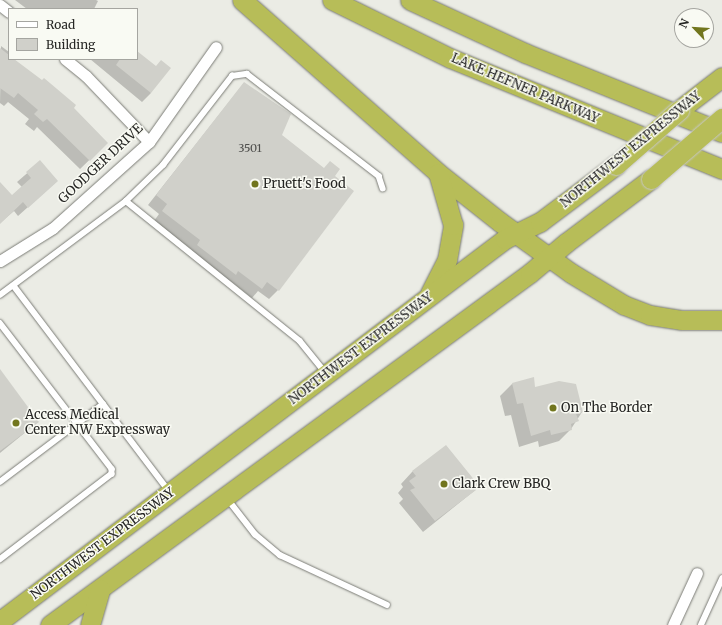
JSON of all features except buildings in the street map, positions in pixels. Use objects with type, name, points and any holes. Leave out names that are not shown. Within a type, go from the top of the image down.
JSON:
[{"type":"highway","points":[[242,0],[438,173],[548,258],[617,301],[650,314],[681,320],[722,320]]},
{"type":"highway","name":"LAKE HEFNER PARKWAY","points":[[332,0],[450,58],[722,169]]},
{"type":"highway","points":[[410,0],[525,53],[722,132]]},
{"type":"highway","name":"NORTHWEST EXPRESSWAY","points":[[0,621],[327,376],[427,298],[505,240],[540,222],[616,165],[722,77]]},
{"type":"highway","points":[[50,625],[227,497],[548,258],[651,179],[722,118]]},
{"type":"highway","points":[[427,298],[447,260],[452,243],[453,225],[450,210],[438,173]]},
{"type":"highway","points":[[90,625],[100,588]]},
{"type":"street","name":"GOODGER DRIVE","points":[[0,261],[53,228],[149,142],[216,47]]},
{"type":"street","points":[[66,60],[86,76],[149,142]]},
{"type":"street","points":[[673,625],[697,573]]},
{"type":"lane","points":[[0,295],[126,201],[163,165],[232,76],[247,74],[378,176],[384,188]]},
{"type":"lane","points":[[126,201],[300,341],[327,376]]},
{"type":"lane","points":[[14,286],[171,492]]},
{"type":"lane","points":[[0,323],[112,469],[112,474],[0,560]]},
{"type":"lane","points":[[0,482],[103,404]]},
{"type":"lane","points":[[227,497],[255,534],[280,555],[387,605]]},
{"type":"lane","points":[[701,625],[722,579]]},
{"type":"place","name":"Pruett's Food","points":[[255,184]]},
{"type":"place","name":"On The Border","points":[[553,408]]},
{"type":"place","name":"Access Medical Center NW Expressway","points":[[16,423]]},
{"type":"place","name":"Clark Crew BBQ","points":[[444,484]]}]
